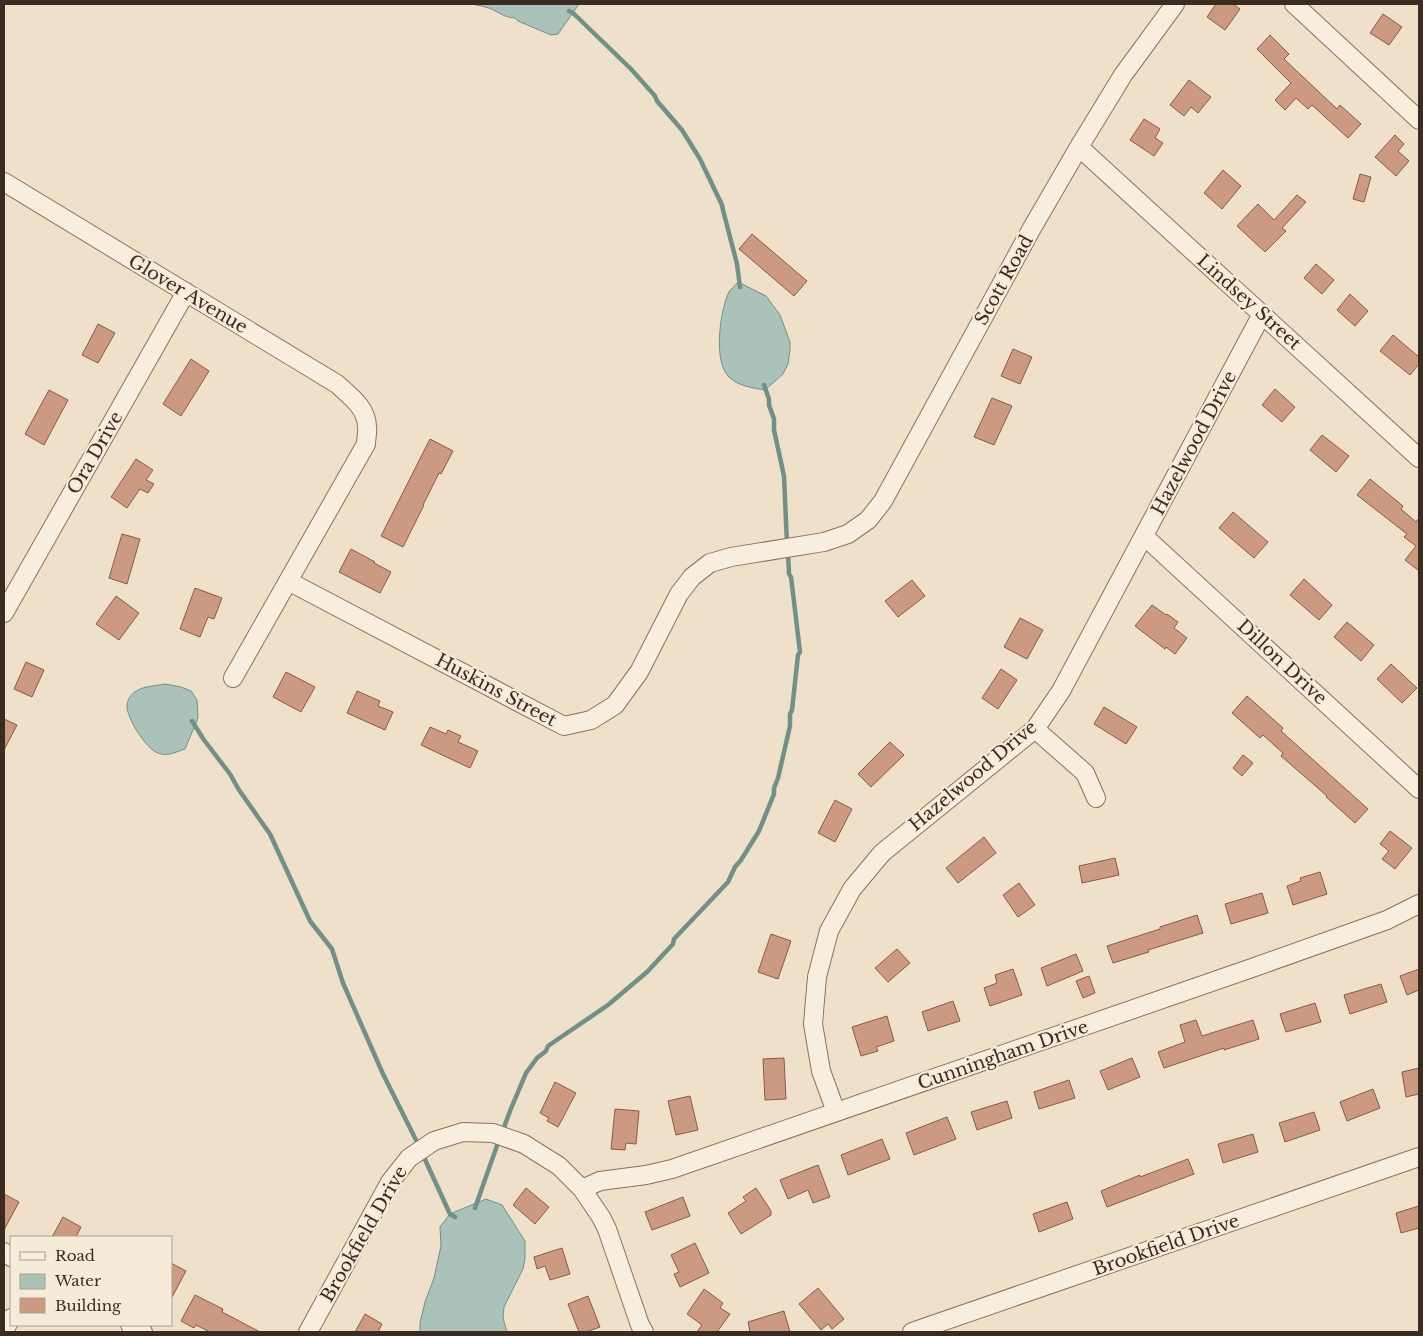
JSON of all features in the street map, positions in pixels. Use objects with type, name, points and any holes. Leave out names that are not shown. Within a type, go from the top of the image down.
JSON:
[{"type":"street","name":"Scott Road","points":[[824,542],[855,530],[868,520],[883,501],[1032,228],[1079,147],[1123,75],[1175,4]]},
{"type":"street","points":[[1294,4],[1419,120]]},
{"type":"street","name":"Lindsey Street","points":[[1079,147],[1419,458]]},
{"type":"street","name":"Glover Avenue","points":[[4,182],[337,384],[356,401],[368,425],[366,444],[288,581]]},
{"type":"street","name":"Ora Drive","points":[[4,613],[186,292]]},
{"type":"street","name":"Hazelwood Drive","points":[[836,1112],[821,1071],[814,1024],[817,977],[829,931],[852,889],[882,853],[1034,729],[1061,691],[1262,314]]},
{"type":"street","name":"Dillon Drive","points":[[1144,536],[1419,789]]},
{"type":"street","name":"Huskins Street","points":[[288,581],[564,726],[591,720],[615,705],[639,672],[679,594],[692,576],[710,564],[731,556],[824,542]]},
{"type":"street","points":[[233,678],[288,581]]},
{"type":"street","points":[[1034,729],[1085,773],[1096,798]]},
{"type":"street","name":"Cunningham Drive","points":[[582,1189],[600,1181],[646,1175],[672,1169],[1360,930],[1387,920],[1419,904]]},
{"type":"street","name":"Brookfield Drive","points":[[308,1332],[390,1182],[409,1158],[434,1140],[463,1132],[494,1133],[524,1144],[559,1166],[582,1189],[601,1217],[644,1332]]},
{"type":"street","name":"Brookfield Drive","points":[[912,1332],[1419,1157]]},
{"type":"street","points":[[4,1331],[10,1320]]},
{"type":"street","points":[[132,1326],[143,1332]]},
{"type":"water","points":[[473,4],[579,4],[558,34],[551,35],[515,18],[507,17],[489,8]]},
{"type":"water","points":[[738,282],[766,296],[780,315],[790,342],[788,364],[783,374],[765,390],[737,383],[724,370],[721,360],[719,337],[725,302],[729,292]]},
{"type":"water","points":[[165,684],[191,691],[197,700],[198,718],[185,749],[172,754],[158,753],[148,746],[133,724],[127,705],[131,696],[138,690]]},
{"type":"water","points":[[486,1199],[502,1205],[525,1241],[523,1269],[504,1307],[503,1318],[507,1332],[420,1332],[425,1302],[434,1278],[441,1246],[440,1227],[450,1214]]},
{"type":"building","points":[[1216,4],[1233,4],[1240,9],[1225,30],[1207,17]]},
{"type":"building","points":[[1383,14],[1402,27],[1389,45],[1370,33]]},
{"type":"building","points":[[1270,35],[1289,54],[1284,59],[1337,109],[1340,105],[1361,124],[1348,138],[1312,105],[1308,109],[1296,98],[1285,110],[1275,100],[1291,83],[1257,49]]},
{"type":"building","points":[[1189,80],[1211,97],[1198,113],[1191,107],[1184,116],[1170,105]]},
{"type":"building","points":[[1144,119],[1160,129],[1155,138],[1163,143],[1154,156],[1130,140]]},
{"type":"building","points":[[1395,135],[1404,144],[1398,151],[1409,161],[1396,176],[1375,157]]},
{"type":"building","points":[[1223,170],[1241,186],[1222,209],[1204,193]]},
{"type":"building","points":[[1360,174],[1371,177],[1364,202],[1353,199]]},
{"type":"building","points":[[1297,195],[1306,202],[1282,228],[1286,231],[1265,252],[1237,226],[1258,204],[1274,220]]},
{"type":"building","points":[[752,234],[807,281],[794,296],[739,249]]},
{"type":"building","points":[[1316,264],[1334,280],[1322,294],[1304,278]]},
{"type":"building","points":[[1350,294],[1368,311],[1355,326],[1337,310]]},
{"type":"building","points":[[98,324],[115,333],[98,363],[82,355]]},
{"type":"building","points":[[1393,335],[1419,357],[1419,364],[1410,375],[1380,351]]},
{"type":"building","points":[[1013,349],[1032,357],[1020,384],[1001,376]]},
{"type":"building","points":[[191,359],[209,371],[181,416],[163,404]]},
{"type":"building","points":[[1275,389],[1295,407],[1282,422],[1262,405]]},
{"type":"building","points":[[49,390],[68,400],[44,445],[25,434]]},
{"type":"building","points":[[992,398],[1012,406],[994,445],[974,437]]},
{"type":"building","points":[[1322,435],[1349,456],[1336,472],[1310,450]]},
{"type":"building","points":[[430,439],[453,451],[441,474],[439,473],[403,547],[381,536]]},
{"type":"building","points":[[136,459],[153,470],[146,480],[154,484],[148,493],[140,489],[127,508],[111,497]]},
{"type":"building","points":[[1370,479],[1403,506],[1401,509],[1416,522],[1419,518],[1419,571],[1405,560],[1416,546],[1404,537],[1407,534],[1357,495]]},
{"type":"building","points":[[1233,512],[1268,542],[1254,558],[1219,528]]},
{"type":"building","points":[[122,534],[140,539],[127,584],[109,578]]},
{"type":"building","points":[[351,549],[391,572],[380,593],[339,572]]},
{"type":"building","points":[[1304,579],[1332,605],[1319,620],[1290,595]]},
{"type":"building","points":[[912,580],[925,596],[898,617],[885,601]]},
{"type":"building","points":[[195,588],[222,598],[214,619],[208,617],[200,637],[180,629]]},
{"type":"building","points":[[116,596],[139,613],[119,640],[96,624]]},
{"type":"building","points":[[1152,605],[1178,622],[1174,628],[1187,638],[1175,654],[1166,647],[1165,649],[1135,626]]},
{"type":"building","points":[[1020,618],[1043,630],[1027,659],[1004,647]]},
{"type":"building","points":[[1347,622],[1374,645],[1361,661],[1334,637]]},
{"type":"building","points":[[26,662],[44,670],[32,697],[14,689]]},
{"type":"building","points":[[1391,664],[1417,688],[1402,703],[1377,679]]},
{"type":"building","points":[[1001,669],[1017,680],[998,709],[982,698]]},
{"type":"building","points":[[286,672],[315,687],[301,712],[273,697]]},
{"type":"building","points":[[357,691],[380,701],[378,706],[393,712],[385,730],[347,713]]},
{"type":"building","points":[[1247,696],[1283,728],[1281,731],[1368,809],[1355,823],[1281,756],[1283,753],[1263,735],[1260,738],[1232,713]]},
{"type":"building","points":[[1104,707],[1137,727],[1126,744],[1094,724]]},
{"type":"building","points":[[4,719],[17,725],[4,750]]},
{"type":"building","points":[[430,727],[446,734],[448,730],[461,736],[458,742],[478,751],[470,768],[421,745]]},
{"type":"building","points":[[890,742],[904,755],[871,787],[858,774]]},
{"type":"building","points":[[1243,755],[1253,763],[1242,776],[1233,768]]},
{"type":"building","points":[[835,800],[852,809],[835,842],[818,833]]},
{"type":"building","points":[[1390,831],[1412,848],[1395,869],[1382,859],[1389,851],[1380,844]]},
{"type":"building","points":[[984,837],[996,853],[958,883],[946,868]]},
{"type":"building","points":[[1115,858],[1119,875],[1082,883],[1079,866]]},
{"type":"building","points":[[1320,872],[1327,894],[1293,905],[1287,886],[1301,881],[1300,878]]},
{"type":"building","points":[[1019,883],[1035,905],[1018,917],[1003,895]]},
{"type":"building","points":[[1262,893],[1268,913],[1231,924],[1225,904]]},
{"type":"building","points":[[1197,915],[1203,933],[1113,963],[1107,946]]},
{"type":"building","points":[[771,934],[791,941],[778,979],[758,972]]},
{"type":"building","points":[[897,949],[910,963],[888,982],[875,968]]},
{"type":"building","points":[[1076,954],[1083,971],[1047,986],[1041,968]]},
{"type":"building","points":[[1013,969],[1022,995],[990,1006],[984,988],[997,983],[995,975]]},
{"type":"building","points":[[1419,969],[1419,990],[1407,995],[1400,976]]},
{"type":"building","points":[[1089,976],[1095,993],[1083,998],[1076,981]]},
{"type":"building","points":[[1381,984],[1387,1002],[1350,1014],[1344,995]]},
{"type":"building","points":[[953,1001],[960,1021],[928,1031],[922,1012]]},
{"type":"building","points":[[1315,1003],[1321,1022],[1286,1032],[1280,1014]]},
{"type":"building","points":[[887,1016],[894,1041],[876,1047],[878,1051],[861,1056],[852,1027]]},
{"type":"building","points":[[1196,1020],[1202,1036],[1253,1020],[1259,1039],[1224,1050],[1224,1048],[1164,1068],[1158,1052],[1185,1042],[1180,1025]]},
{"type":"building","points":[[784,1058],[786,1099],[765,1100],[763,1059]]},
{"type":"building","points":[[1132,1058],[1140,1077],[1108,1090],[1100,1071]]},
{"type":"building","points":[[1419,1068],[1419,1094],[1406,1097],[1402,1072]]},
{"type":"building","points":[[1069,1080],[1075,1098],[1039,1109],[1034,1092]]},
{"type":"building","points":[[555,1082],[576,1093],[558,1127],[547,1121],[549,1118],[540,1113]]},
{"type":"building","points":[[1373,1089],[1380,1108],[1347,1121],[1340,1102]]},
{"type":"building","points":[[690,1096],[698,1130],[676,1135],[668,1101]]},
{"type":"building","points":[[1007,1101],[1012,1118],[977,1130],[971,1112]]},
{"type":"building","points":[[615,1109],[639,1111],[636,1144],[626,1143],[625,1150],[611,1149]]},
{"type":"building","points":[[1314,1112],[1320,1130],[1285,1142],[1279,1123]]},
{"type":"building","points":[[947,1117],[956,1139],[914,1155],[906,1133]]},
{"type":"building","points":[[1253,1134],[1258,1152],[1223,1163],[1218,1144]]},
{"type":"building","points":[[882,1139],[890,1159],[848,1175],[841,1155]]},
{"type":"building","points":[[1188,1159],[1194,1174],[1107,1207],[1101,1191],[1140,1175],[1140,1177]]},
{"type":"building","points":[[818,1165],[830,1197],[813,1203],[808,1190],[788,1199],[780,1180]]},
{"type":"building","points":[[526,1188],[549,1207],[535,1224],[513,1205]]},
{"type":"building","points":[[756,1188],[771,1211],[771,1215],[741,1234],[728,1213],[746,1201],[743,1197]]},
{"type":"building","points":[[4,1194],[19,1202],[4,1230]]},
{"type":"building","points":[[683,1197],[690,1216],[652,1230],[645,1212]]},
{"type":"building","points":[[1067,1202],[1073,1219],[1039,1232],[1033,1214]]},
{"type":"building","points":[[1419,1206],[1419,1228],[1401,1233],[1396,1213]]},
{"type":"building","points":[[63,1217],[81,1227],[76,1236],[53,1236]]},
{"type":"building","points":[[695,1243],[709,1273],[680,1287],[674,1274],[679,1272],[671,1255]]},
{"type":"building","points":[[562,1248],[570,1274],[550,1280],[545,1266],[537,1269],[534,1257]]},
{"type":"building","points":[[172,1264],[186,1271],[172,1297]]},
{"type":"building","points":[[818,1288],[844,1319],[832,1329],[828,1324],[821,1330],[799,1304]]},
{"type":"building","points":[[704,1289],[723,1303],[720,1308],[730,1314],[717,1332],[697,1332],[702,1325],[687,1314]]},
{"type":"building","points":[[195,1295],[223,1309],[222,1312],[260,1332],[210,1332],[196,1325],[194,1328],[181,1321]]},
{"type":"building","points":[[588,1296],[600,1327],[586,1332],[579,1332],[568,1304]]},
{"type":"building","points":[[784,1311],[790,1332],[750,1332],[748,1322]]},
{"type":"building","points":[[365,1314],[382,1324],[378,1332],[355,1332]]},
{"type":"waterway","points":[[569,11],[631,69],[655,96],[657,101],[682,130],[700,159],[722,205],[737,264],[740,287]]},
{"type":"waterway","points":[[764,385],[774,419],[774,430],[784,476],[787,544]]},
{"type":"waterway","points":[[502,1133],[526,1073],[537,1058],[546,1051],[548,1046],[608,1005],[647,972],[673,944],[674,939],[728,882],[735,867],[759,831],[774,794],[790,726],[790,714],[800,652],[791,577],[789,574],[788,552]]},
{"type":"waterway","points":[[192,721],[270,834],[310,921],[332,949],[343,983],[383,1074],[419,1146]]},
{"type":"waterway","points":[[475,1208],[499,1140]]},
{"type":"waterway","points":[[422,1153],[450,1214],[455,1217]]}]
